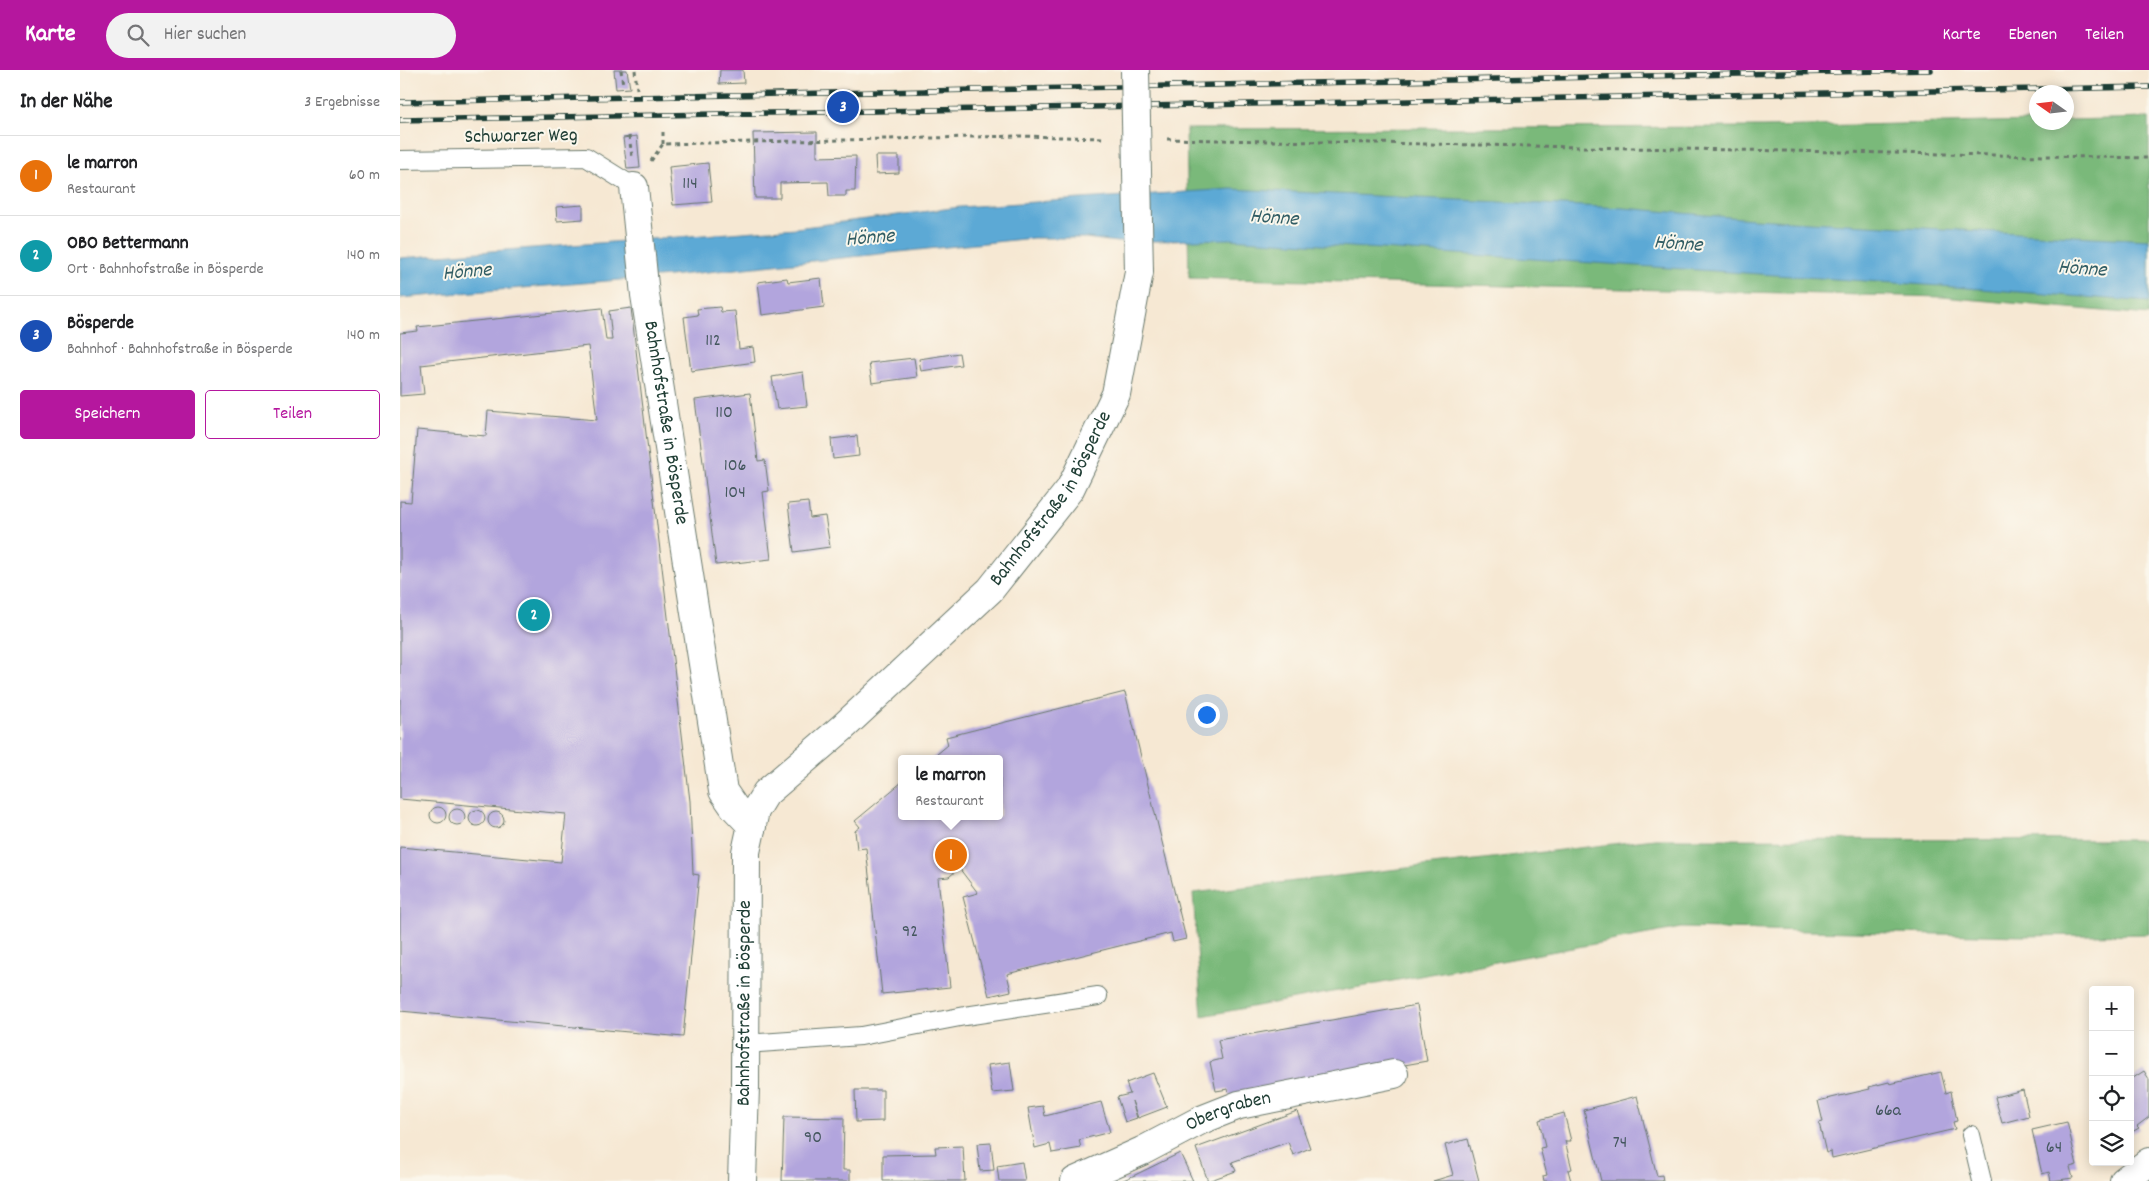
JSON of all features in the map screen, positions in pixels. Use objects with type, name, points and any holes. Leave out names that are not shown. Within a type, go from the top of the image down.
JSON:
[{"type":"street","name":"Bahnhofstraße in Bösperde","points":[[742,1181],[746,852],[755,811],[766,792],[842,728],[990,590],[1070,489],[1116,394],[1139,272],[1135,70]]},
{"type":"street","name":"Bahnhofstraße in Bösperde","points":[[634,187],[645,295],[723,790],[734,807],[752,826]]},
{"type":"street","name":"Obergraben","points":[[1075,1181],[1201,1120],[1239,1105],[1394,1074]]},
{"type":"street","points":[[2124,1181],[2149,1162]]},
{"type":"lane","name":"Schwarzer Weg","points":[[400,160],[586,156],[634,187]]},
{"type":"lane","points":[[745,1044],[861,1036],[965,1016],[1098,996]]},
{"type":"lane","points":[[1971,1135],[1982,1181]]},
{"type":"path","points":[[621,70],[622,85]]},
{"type":"path","points":[[635,70],[637,89]]},
{"type":"path","points":[[634,187],[663,144],[663,132]]},
{"type":"path","points":[[663,144],[1019,136],[1109,138]]},
{"type":"path","points":[[1158,139],[2149,158]]},
{"type":"green space","points":[[2149,118],[2149,315],[1942,297],[1189,278],[1186,129],[1763,127],[2029,121],[2029,130],[2074,130],[2074,120]]},
{"type":"green space","points":[[1655,839],[2149,840],[2149,934],[2023,936],[1681,928],[1202,1016],[1193,893]]},
{"type":"water","name":"Hönne","points":[[1231,189],[1624,208],[1753,219],[2149,240],[2149,302],[1941,286],[1230,239],[1117,242],[1086,238],[1033,238],[669,276],[400,298],[400,258],[796,228],[960,207]]},
{"type":"building","points":[[614,70],[627,70],[630,88],[616,89]]},
{"type":"building","points":[[720,70],[743,70],[744,83],[719,84]]},
{"type":"building","points":[[817,132],[817,157],[856,156],[855,191],[846,191],[846,196],[829,196],[828,182],[780,183],[780,198],[755,198],[753,133]]},
{"type":"building","points":[[637,136],[640,168],[627,169],[623,138]]},
{"type":"building","points":[[875,156],[899,156],[899,173],[876,174]]},
{"type":"building","points":[[708,163],[712,202],[673,205],[669,167]]},
{"type":"building","points":[[583,205],[583,219],[557,221],[556,207]]},
{"type":"building","points":[[787,278],[788,282],[821,278],[824,307],[762,315],[758,282]]},
{"type":"building","points":[[720,307],[721,312],[735,311],[739,349],[753,347],[755,362],[691,371],[684,317],[698,315],[697,309]]},
{"type":"building","points":[[602,308],[606,340],[612,340],[609,311],[631,308],[690,801],[693,874],[699,875],[683,1037],[400,1011],[400,847],[561,862],[566,814],[400,799],[400,501],[411,502],[417,430],[486,436],[488,411],[597,420],[588,346],[421,365],[424,394],[400,396],[400,333],[418,331],[417,327]]},
{"type":"building","points":[[959,353],[961,365],[921,371],[919,359]]},
{"type":"building","points":[[914,358],[917,377],[872,383],[869,363]]},
{"type":"building","points":[[803,372],[807,406],[777,409],[772,377]]},
{"type":"building","points":[[750,393],[758,461],[765,460],[769,491],[763,492],[771,559],[716,565],[695,400]]},
{"type":"building","points":[[857,436],[859,456],[833,459],[831,439]]},
{"type":"building","points":[[808,502],[810,518],[825,516],[830,547],[794,552],[788,504]]},
{"type":"building","points":[[1125,692],[1186,939],[1173,942],[1171,933],[1007,974],[1011,991],[989,996],[963,897],[978,893],[959,868],[949,877],[938,878],[950,987],[882,994],[866,848],[857,849],[855,831],[860,827],[855,821],[898,785],[898,820],[1003,820],[1003,755],[936,755],[948,745],[946,737]]},
{"type":"building","points":[[435,807],[441,807],[446,812],[444,821],[435,823],[430,818],[430,812]]},
{"type":"building","points":[[454,809],[460,809],[465,814],[463,823],[454,825],[449,820],[449,814]]},
{"type":"building","points":[[474,810],[480,810],[485,815],[483,824],[474,826],[469,821],[469,815]]},
{"type":"building","points":[[493,812],[499,812],[504,817],[502,826],[493,828],[488,823],[488,817]]},
{"type":"building","points":[[1417,1005],[1427,1061],[1229,1096],[1228,1089],[1216,1091],[1210,1062],[1222,1059],[1218,1040]]},
{"type":"building","points":[[1010,1062],[1014,1091],[992,1093],[988,1065]]},
{"type":"building","points":[[2144,1071],[2149,1079],[2149,1117],[2134,1131],[2134,1121],[2134,1077]]},
{"type":"building","points":[[1941,1072],[1946,1093],[1951,1091],[1957,1121],[1953,1122],[1955,1129],[1832,1158],[1831,1151],[1826,1153],[1819,1123],[1823,1122],[1818,1101],[1870,1089],[1869,1087],[1889,1082],[1890,1084]]},
{"type":"building","points":[[1153,1073],[1167,1107],[1138,1118],[1132,1101],[1137,1118],[1125,1122],[1117,1097],[1130,1094],[1126,1083]]},
{"type":"building","points":[[855,1090],[883,1090],[883,1121],[856,1122]]},
{"type":"building","points":[[2023,1090],[2029,1116],[2002,1123],[1995,1097]]},
{"type":"building","points":[[1637,1096],[1657,1176],[1662,1175],[1663,1181],[1601,1181],[1584,1110]]},
{"type":"building","points":[[1101,1102],[1110,1132],[1079,1140],[1081,1148],[1052,1153],[1050,1144],[1035,1148],[1028,1108],[1043,1106],[1045,1116]]},
{"type":"building","points":[[1297,1111],[1310,1148],[1293,1155],[1288,1142],[1232,1162],[1236,1171],[1208,1181],[1196,1148]]},
{"type":"building","points":[[1564,1113],[1571,1141],[1565,1141],[1572,1169],[1568,1170],[1571,1181],[1544,1181],[1543,1176],[1547,1175],[1540,1148],[1545,1147],[1539,1120]]},
{"type":"building","points":[[784,1117],[844,1118],[843,1170],[850,1170],[850,1181],[782,1181]]},
{"type":"building","points":[[2067,1122],[2077,1165],[2070,1167],[2073,1178],[2051,1181],[2049,1172],[2042,1174],[2032,1130]]},
{"type":"building","points":[[1468,1139],[1479,1181],[1433,1181],[1453,1175],[1445,1145]]},
{"type":"building","points":[[991,1143],[994,1170],[980,1171],[977,1144]]},
{"type":"building","points":[[963,1146],[965,1181],[883,1181],[883,1155],[936,1154],[935,1147]]},
{"type":"building","points":[[1180,1153],[1193,1181],[1121,1181],[1135,1175]]},
{"type":"building","points":[[1022,1162],[1025,1181],[999,1181],[997,1166]]},
{"type":"railway","points":[[400,102],[1931,70]]},
{"type":"railway","points":[[400,120],[2149,87]]},
{"type":"place","name":"Bösperde","points":[[843,107]]},
{"type":"place","name":"OBO Bettermann","points":[[534,615]]},
{"type":"place","name":"le marron","points":[[951,855]]}]
